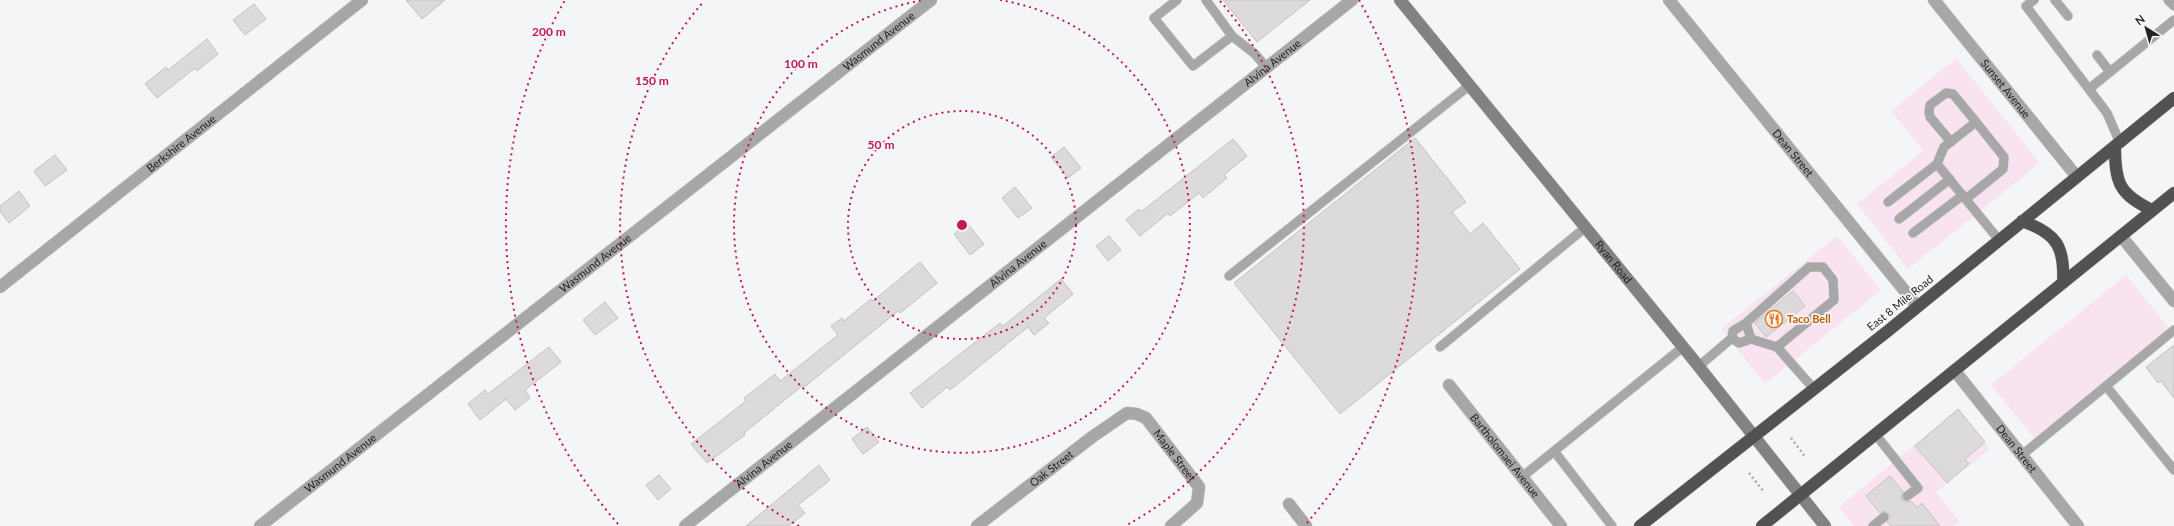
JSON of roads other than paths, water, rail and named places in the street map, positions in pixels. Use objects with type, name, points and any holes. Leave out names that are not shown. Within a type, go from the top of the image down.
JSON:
[{"type":"highway","name":"East 8 Mile Road","points":[[1640,526],[1814,389],[2174,98]]},
{"type":"highway","points":[[2118,144],[2115,167],[2120,187],[2131,199],[2152,210]]},
{"type":"highway","points":[[1762,526],[2174,193]]},
{"type":"highway","points":[[2022,221],[2046,231],[2059,245],[2064,265],[2063,283]]},
{"type":"main road","name":"Ryan Road","points":[[1400,0],[1699,366],[1825,526]]},
{"type":"street","name":"Berkshire Avenue","points":[[0,287],[362,0]]},
{"type":"street","name":"Wasmund Avenue","points":[[260,526],[931,0]]},
{"type":"street","name":"Alvina Avenue","points":[[685,526],[1352,0]]},
{"type":"street","name":"Dean Street","points":[[1669,0],[1917,306]]},
{"type":"street","name":"Sunset Avenue","points":[[1934,0],[2078,177]]},
{"type":"street","points":[[2121,236],[2174,301]]},
{"type":"street","name":"Dean Street","points":[[1955,371],[2078,526]]},
{"type":"street","name":"Bartholomaei Avenue","points":[[1449,385],[1561,526]]},
{"type":"street","name":"Oak Street","points":[[977,526],[1092,437],[1127,413]]},
{"type":"street","name":"Maple Street","points":[[1127,413],[1137,414],[1146,418],[1199,487],[1197,503],[1171,526]]},
{"type":"street","points":[[1289,504],[1306,526]]},
{"type":"lane","points":[[1177,0],[1154,18],[1193,66],[1232,36]]},
{"type":"lane","points":[[1206,0],[1232,36],[1255,54],[1266,67]]},
{"type":"lane","points":[[2034,0],[2026,6],[2107,113],[2118,144]]},
{"type":"lane","points":[[2054,0],[2068,16]]},
{"type":"lane","points":[[2168,0],[2174,6]]},
{"type":"lane","points":[[2089,89],[2174,20]]},
{"type":"lane","points":[[2097,55],[2110,72]]},
{"type":"lane","points":[[1229,276],[1470,85]]},
{"type":"lane","points":[[1913,233],[2003,169],[2005,163],[2004,157],[1953,94],[1946,93],[1930,105],[1930,117],[1951,142]]},
{"type":"lane","points":[[1888,202],[1938,164],[1944,147],[1976,122]]},
{"type":"lane","points":[[1938,164],[1999,240]]},
{"type":"lane","points":[[1898,219],[1950,179]]},
{"type":"lane","points":[[1440,347],[1586,227]]},
{"type":"lane","points":[[1699,366],[1732,338],[1733,331],[1746,324],[1752,316],[1809,267],[1823,267],[1833,280],[1834,300],[1777,347]]},
{"type":"lane","points":[[1746,324],[1751,339]]},
{"type":"lane","points":[[2022,455],[2174,330]]},
{"type":"lane","points":[[1732,338],[1739,343],[1751,339],[1777,347],[1814,389]]},
{"type":"lane","points":[[1522,477],[1683,347]]},
{"type":"lane","points":[[2106,386],[2174,470]]},
{"type":"lane","points":[[1876,435],[1918,488],[1907,496]]},
{"type":"lane","points":[[1554,451],[1612,526]]},
{"type":"lane","points":[[1873,526],[1884,517]]},
{"type":"place","name":"Taco Bell","points":[[1774,319]]}]
